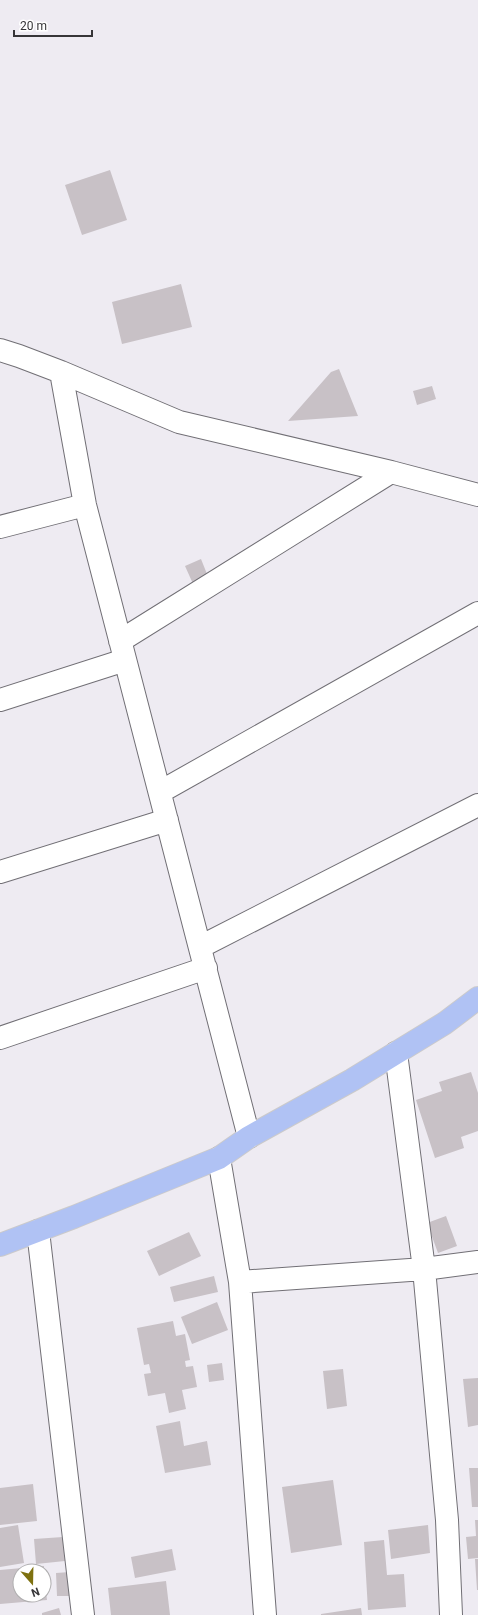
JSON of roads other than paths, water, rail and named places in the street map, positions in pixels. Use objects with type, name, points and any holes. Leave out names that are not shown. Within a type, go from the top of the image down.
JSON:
[{"type":"highway","points":[[0,1245],[219,1158],[249,1137],[352,1080],[445,1023],[478,998]]},
{"type":"street","points":[[0,350],[61,372],[179,422],[391,472],[478,495]]},
{"type":"street","points":[[61,372],[85,505],[249,1137]]},
{"type":"street","points":[[0,700],[123,650],[391,472]]},
{"type":"street","points":[[0,526],[85,505]]},
{"type":"street","points":[[160,792],[478,613]]},
{"type":"street","points":[[200,947],[478,805]]},
{"type":"street","points":[[0,872],[167,820]]},
{"type":"street","points":[[0,1038],[206,968]]},
{"type":"street","points":[[396,1053],[424,1269],[447,1520],[451,1615]]},
{"type":"street","points":[[219,1158],[240,1282],[265,1615]]},
{"type":"street","points":[[38,1231],[83,1615]]},
{"type":"street","points":[[240,1282],[424,1269],[478,1262]]}]
